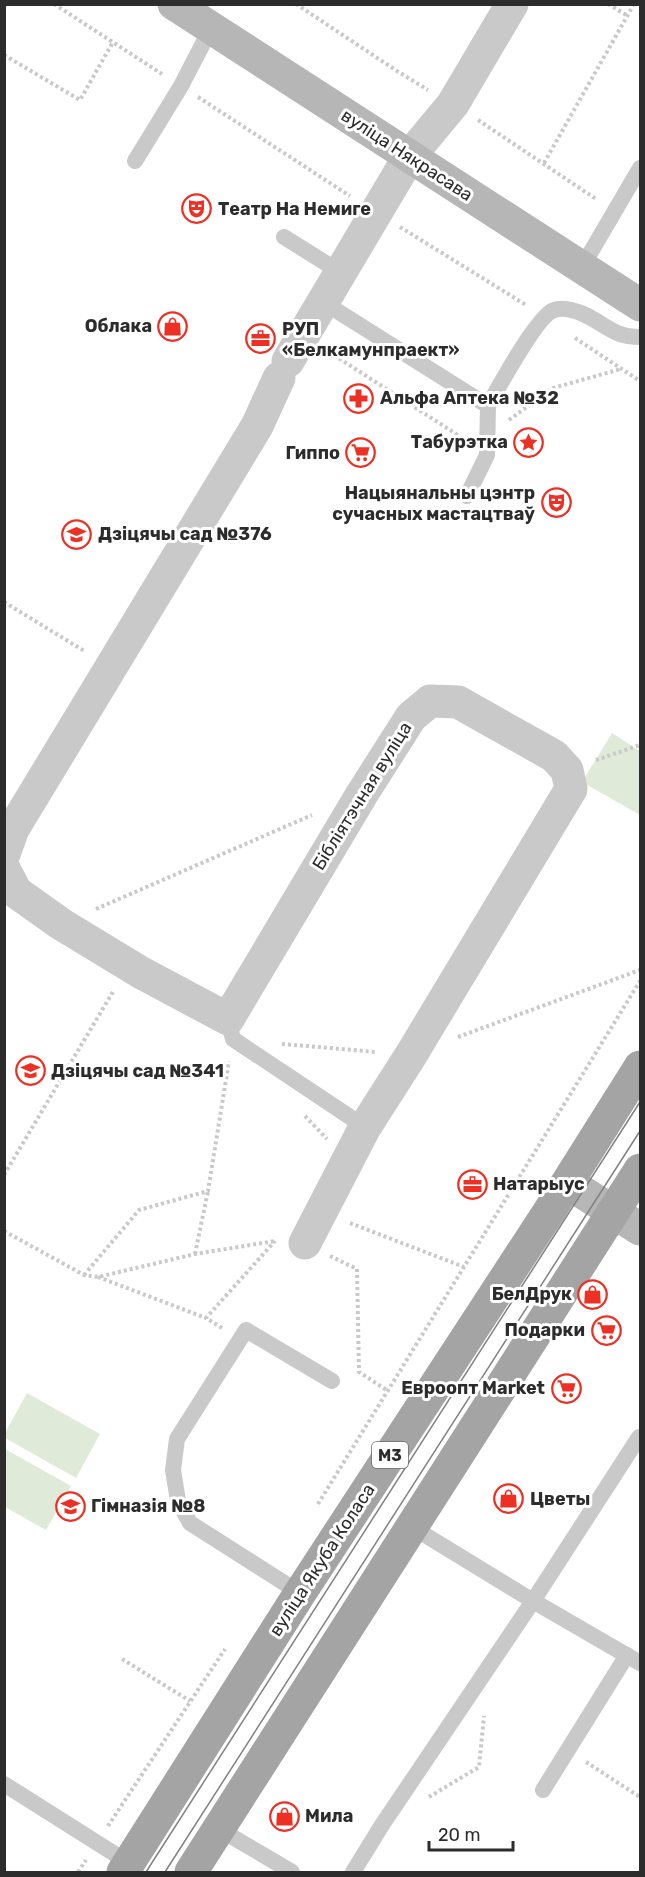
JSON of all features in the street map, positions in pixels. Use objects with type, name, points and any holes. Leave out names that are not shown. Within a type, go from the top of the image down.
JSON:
[{"type":"main road","name":"вуліца Някрасава","points":[[174,4],[640,306]]},
{"type":"main road","name":"вуліца Якуба Коласа","points":[[126,1868],[300,1593],[568,1183],[640,1067]]},
{"type":"main road","points":[[191,1872],[412,1527],[627,1221],[640,1170]]},
{"type":"main road","points":[[568,1183],[627,1221]]},
{"type":"street","points":[[4,854],[13,829],[256,426],[284,370],[375,213],[409,157],[453,104],[512,4]]},
{"type":"street","name":"Бібліятэчная вуліца","points":[[230,1029],[362,794],[411,717],[430,701],[458,702],[554,756],[567,770]]},
{"type":"street","points":[[290,1242],[321,1212],[365,1127],[411,1055],[571,789],[567,770]]},
{"type":"street","points":[[4,869],[16,892],[61,924],[230,1029]]},
{"type":"lane","points":[[135,161],[181,86],[211,28]]},
{"type":"lane","points":[[582,267],[640,168]]},
{"type":"lane","points":[[284,237],[340,272]]},
{"type":"lane","points":[[323,302],[488,406]]},
{"type":"lane","points":[[466,496],[487,455],[488,406],[519,354],[552,310],[565,308],[581,313],[624,337],[640,337]]},
{"type":"lane","points":[[230,1029],[365,1127]]},
{"type":"lane","points":[[300,1593],[190,1523],[178,1501],[173,1470],[177,1439],[246,1330],[332,1381]]},
{"type":"lane","points":[[353,1872],[640,1438]]},
{"type":"lane","points":[[412,1527],[634,1659],[568,1750],[543,1790]]},
{"type":"lane","points":[[4,1784],[97,1844],[126,1868]]},
{"type":"lane","points":[[219,1829],[292,1872]]},
{"type":"path","points":[[54,4],[375,213],[545,317],[640,381]]},
{"type":"path","points":[[608,4],[628,16]]},
{"type":"path","points":[[544,163],[634,4]]},
{"type":"path","points":[[4,56],[80,100],[113,42]]},
{"type":"path","points":[[321,347],[469,442],[488,434]]},
{"type":"path","points":[[505,423],[553,388],[621,369]]},
{"type":"path","points":[[4,602],[111,667]]},
{"type":"path","points":[[567,770],[640,745]]},
{"type":"path","points":[[61,924],[318,813]]},
{"type":"path","points":[[316,1508],[640,981]]},
{"type":"path","points":[[4,1175],[114,990]]},
{"type":"path","points":[[195,1254],[208,1191],[230,1029]]},
{"type":"path","points":[[304,1115],[327,1140]]},
{"type":"path","points":[[84,1275],[139,1210],[208,1191]]},
{"type":"path","points":[[321,1212],[464,1267]]},
{"type":"path","points":[[4,1231],[84,1275],[98,1277],[206,1318],[240,1340]]},
{"type":"path","points":[[98,1277],[195,1254],[290,1242],[357,1269],[360,1372],[388,1391]]},
{"type":"path","points":[[206,1318],[290,1242]]},
{"type":"path","points":[[78,1872],[229,1644]]},
{"type":"path","points":[[122,1659],[190,1701]]},
{"type":"path","points":[[568,1750],[640,1797]]},
{"type":"green space","points":[[612,733],[640,751],[640,815],[582,782]]},
{"type":"green space","points":[[27,1393],[100,1434],[76,1478],[5,1438],[5,1433]]},
{"type":"green space","points":[[5,1449],[71,1486],[46,1530],[5,1507]]},
{"type":"tram line","points":[[146,1872],[640,1102]]},
{"type":"tram line","points":[[165,1872],[640,1131]]},
{"type":"place","name":"Театр На Немиге","points":[[197,209]]},
{"type":"place","name":"Облака","points":[[173,326]]},
{"type":"place","name":"РУП «Белкамунпраект»","points":[[261,339]]},
{"type":"place","name":"Альфа Аптека №32","points":[[359,398]]},
{"type":"place","name":"Табурэтка","points":[[529,442]]},
{"type":"place","name":"Гиппо","points":[[361,453]]},
{"type":"place","name":"Нацыянальны цэнтр сучасных мастацтваў","points":[[556,503]]},
{"type":"place","name":"Дзіцячы сад №376","points":[[77,534]]},
{"type":"place","name":"Дзіцячы сад №341","points":[[30,1071]]},
{"type":"place","name":"Натарыус","points":[[472,1184]]},
{"type":"place","name":"БелДрук","points":[[593,1294]]},
{"type":"place","name":"Подарки","points":[[606,1330]]},
{"type":"place","name":"Евроопт Market","points":[[566,1388]]},
{"type":"place","name":"Цветы","points":[[509,1499]]},
{"type":"place","name":"Гімназія №8","points":[[70,1506]]},
{"type":"place","name":"Мила","points":[[284,1816]]}]
